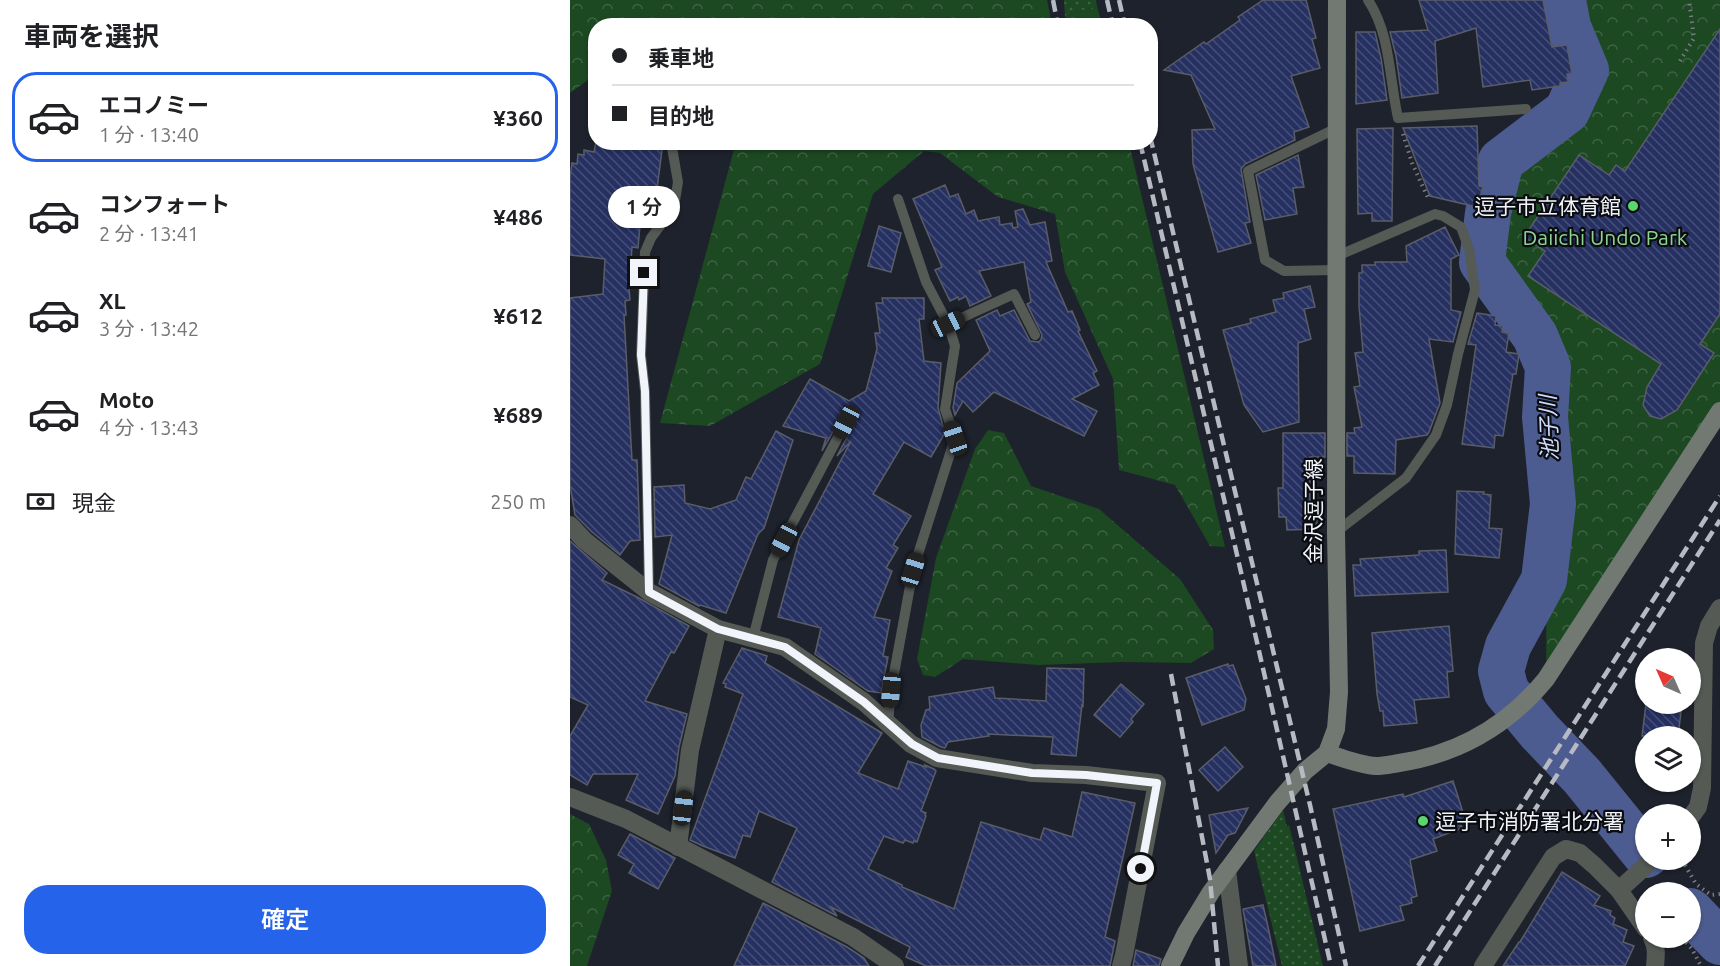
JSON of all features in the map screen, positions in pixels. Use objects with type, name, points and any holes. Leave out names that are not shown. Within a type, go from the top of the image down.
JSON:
[{"type":"main road","name":"金沢逗子線","points":[[1327,753],[1336,729],[1340,692],[1336,532],[1337,0]]},
{"type":"main road","points":[[1170,966],[1191,925],[1227,870],[1277,803],[1305,771],[1327,753],[1377,766],[1413,760],[1451,750],[1491,728],[1520,707],[1545,679],[1720,411]]},
{"type":"street","points":[[570,525],[584,540],[649,592],[718,629],[785,647],[864,702],[912,744],[938,758],[1032,773],[1086,775],[1157,783],[1121,966]]},
{"type":"street","points":[[1699,804],[1702,788],[1704,643],[1709,626],[1720,608]]},
{"type":"street","points":[[678,847],[690,750],[718,629]]},
{"type":"street","points":[[570,797],[626,819],[853,937],[895,966]]},
{"type":"street","points":[[1483,966],[1553,857],[1566,849],[1580,853],[1595,866],[1619,890],[1635,913]]},
{"type":"street","points":[[1227,870],[1239,966]]},
{"type":"street","points":[[1619,890],[1641,870]]},
{"type":"street","points":[[1655,966],[1656,948]]},
{"type":"lane","points":[[1368,0],[1381,24],[1398,118],[1526,109]]},
{"type":"lane","points":[[1336,532],[1406,478],[1436,435],[1447,405],[1475,290],[1469,249],[1461,227],[1435,214],[1336,263],[1284,271],[1265,260],[1248,171],[1337,128]]},
{"type":"lane","points":[[649,592],[645,391],[641,355],[645,252],[651,238],[674,207],[678,182],[672,150]]},
{"type":"lane","points":[[888,723],[891,690],[913,570],[955,438],[945,409],[955,346],[948,324],[926,282],[898,199]]},
{"type":"lane","points":[[948,324],[1014,294],[1035,335]]},
{"type":"lane","points":[[753,638],[773,560],[846,422]]},
{"type":"path","points":[[1680,61],[1694,38],[1689,0]]},
{"type":"path","points":[[1398,118],[1412,163],[1435,214]]},
{"type":"path","points":[[1688,870],[1696,884],[1711,895],[1720,894]]},
{"type":"path","points":[[1691,948],[1701,966]]},
{"type":"green space","points":[[570,0],[1047,0],[1051,18],[588,18],[588,80],[570,93]]},
{"type":"green space","points":[[1064,0],[1096,0],[1097,6],[1065,16]]},
{"type":"green space","name":"Daiichi Undo Park","points":[[1571,0],[1720,0],[1720,417],[1546,679],[1548,367],[1482,262],[1501,161],[1567,111],[1586,71]]},
{"type":"green space","points":[[1097,6],[1100,18],[1065,18],[1065,16]]},
{"type":"green space","points":[[734,150],[1131,150],[1225,547],[1210,546],[1175,485],[1119,470],[1113,379],[1065,272],[1055,214],[998,197],[940,153],[924,151],[873,194],[820,364],[710,426],[660,423]]},
{"type":"green space","points":[[988,430],[1004,433],[1031,486],[1099,509],[1180,579],[1213,630],[1214,649],[1191,663],[1123,662],[1038,665],[963,659],[935,677],[923,675],[917,659],[936,558],[975,449]]},
{"type":"green space","points":[[1283,810],[1287,827],[1289,825],[1323,966],[1282,966],[1254,851]]},
{"type":"green space","points":[[570,814],[589,824],[606,860],[612,891],[587,966],[570,966]]},
{"type":"building","points":[[1263,0],[1306,0],[1316,38],[1312,39],[1320,68],[1291,76],[1309,127],[1294,132],[1295,140],[1245,164],[1241,169],[1250,222],[1245,223],[1251,243],[1218,252],[1193,164],[1192,130],[1215,129],[1191,75],[1164,70],[1240,20],[1238,17]]},
{"type":"building","points":[[1419,0],[1543,0],[1552,47],[1567,45],[1572,74],[1567,74],[1568,82],[1560,83],[1560,86],[1532,90],[1530,80],[1483,87],[1476,28],[1435,41],[1438,93],[1402,98],[1390,32],[1428,30]]},
{"type":"building","name":"逗子市立体育館","points":[[1720,29],[1720,314],[1700,344],[1714,353],[1677,410],[1661,419],[1650,416],[1643,405],[1647,387],[1661,364],[1528,276],[1545,251],[1524,237],[1579,155],[1609,175],[1616,165],[1625,171]]},
{"type":"building","points":[[1356,32],[1375,32],[1387,100],[1356,104]]},
{"type":"building","points":[[1477,126],[1479,186],[1483,187],[1477,207],[1430,196],[1403,128]]},
{"type":"building","points":[[1393,128],[1392,221],[1372,221],[1372,213],[1358,214],[1357,129]]},
{"type":"building","points":[[584,150],[594,152],[594,150],[662,150],[656,197],[668,199],[667,204],[640,225],[638,248],[632,247],[630,300],[625,301],[626,315],[624,315],[632,460],[637,460],[640,540],[630,541],[620,555],[575,515],[570,485],[570,298],[603,294],[605,259],[570,255],[570,178],[572,163],[577,164],[578,154],[584,155]]},
{"type":"building","points":[[1298,155],[1304,187],[1293,188],[1297,214],[1265,220],[1256,175]]},
{"type":"building","points":[[945,185],[950,197],[958,194],[966,214],[974,210],[978,221],[999,217],[1000,225],[1012,223],[1013,228],[1018,227],[1015,211],[1023,209],[1030,225],[1045,222],[1052,261],[1046,262],[1068,312],[1072,311],[1080,330],[1078,331],[1097,371],[1093,373],[1099,385],[1072,399],[1097,411],[1084,436],[994,392],[973,412],[963,401],[955,415],[953,408],[957,383],[990,351],[976,320],[997,310],[1000,316],[1014,310],[1030,341],[1038,342],[1042,335],[1027,304],[1031,302],[1024,262],[979,271],[991,296],[970,306],[966,296],[950,301],[935,270],[942,267],[913,199]]},
{"type":"building","points":[[879,226],[901,233],[891,272],[868,266]]},
{"type":"building","points":[[1445,227],[1459,255],[1451,259],[1451,310],[1461,312],[1453,342],[1429,339],[1440,403],[1427,435],[1396,440],[1395,474],[1354,473],[1354,456],[1347,456],[1347,433],[1355,433],[1354,428],[1362,427],[1354,387],[1360,386],[1355,353],[1363,352],[1359,273],[1362,273],[1362,265],[1375,265],[1375,262],[1407,262],[1406,246]]},
{"type":"building","points":[[1310,286],[1315,307],[1304,309],[1311,339],[1298,343],[1299,422],[1263,432],[1244,405],[1223,330],[1251,323],[1250,319],[1276,312],[1273,300],[1284,298],[1283,293]]},
{"type":"building","points":[[882,298],[924,298],[924,319],[919,319],[924,361],[941,363],[938,408],[945,433],[931,457],[904,442],[873,494],[911,516],[893,545],[898,548],[886,568],[892,571],[874,617],[890,620],[883,656],[888,657],[881,693],[868,691],[815,654],[821,628],[778,617],[799,540],[851,441],[837,456],[853,426],[853,421],[849,415],[842,416],[822,451],[826,438],[783,426],[810,379],[849,401],[866,391],[877,349],[875,333],[880,333],[876,303],[883,303]]},
{"type":"building","points":[[1477,313],[1496,316],[1495,325],[1503,326],[1502,332],[1509,333],[1506,352],[1519,354],[1516,374],[1513,374],[1503,436],[1495,435],[1494,448],[1462,444],[1476,345],[1468,344]]},
{"type":"building","points":[[776,431],[793,440],[764,528],[758,534],[726,613],[699,606],[659,584],[672,535],[655,537],[654,487],[684,485],[685,503],[710,509],[736,500],[746,477],[751,479]]},
{"type":"building","points":[[1283,433],[1325,433],[1325,457],[1310,457],[1310,501],[1316,501],[1317,529],[1287,530],[1286,517],[1279,517],[1278,488],[1283,488]]},
{"type":"building","points":[[1457,491],[1484,492],[1483,494],[1491,495],[1489,528],[1502,529],[1499,558],[1455,554]]},
{"type":"building","points":[[570,541],[607,573],[602,580],[689,626],[674,653],[671,652],[645,701],[687,714],[675,776],[658,814],[626,800],[638,774],[593,774],[587,785],[570,775],[570,736],[588,705],[570,697]]},
{"type":"building","points":[[1446,550],[1448,592],[1355,596],[1353,565],[1361,565],[1360,559],[1419,555],[1419,551]]},
{"type":"building","points":[[1449,626],[1453,671],[1447,672],[1449,697],[1414,700],[1417,723],[1384,726],[1383,711],[1380,711],[1377,694],[1372,633]]},
{"type":"building","points":[[742,648],[767,656],[765,663],[882,733],[858,773],[898,789],[908,761],[926,767],[925,765],[936,771],[921,811],[926,813],[926,816],[917,842],[905,840],[903,843],[884,836],[868,869],[902,887],[954,909],[981,822],[1040,840],[1044,828],[1072,837],[1082,792],[1135,803],[1105,937],[1115,941],[1110,966],[926,966],[906,957],[910,947],[831,907],[837,916],[772,882],[797,828],[759,811],[750,837],[743,835],[735,858],[690,840],[743,694],[725,687],[726,684],[723,683]]},
{"type":"building","points":[[1228,664],[1233,665],[1246,699],[1244,710],[1202,725],[1186,678]]},
{"type":"building","points":[[1047,668],[1084,669],[1083,706],[1076,756],[1051,754],[1053,737],[988,734],[989,736],[948,742],[945,748],[922,737],[921,725],[926,710],[930,709],[929,697],[993,687],[995,698],[1046,701]]},
{"type":"building","points":[[1121,684],[1144,704],[1120,737],[1094,715]]},
{"type":"building","points":[[1645,714],[1681,714],[1679,726],[1643,726]]},
{"type":"building","points":[[1225,747],[1243,767],[1218,791],[1199,770]]},
{"type":"building","points":[[1453,781],[1466,822],[1460,823],[1462,828],[1433,839],[1437,851],[1410,860],[1417,896],[1411,898],[1412,903],[1400,906],[1404,920],[1360,931],[1333,809],[1403,794],[1404,797]]},
{"type":"building","points":[[1248,808],[1235,833],[1228,835],[1216,853],[1209,815]]},
{"type":"building","points":[[630,834],[675,858],[658,889],[629,873],[634,864],[618,855]]},
{"type":"building","points":[[1562,872],[1600,896],[1594,905],[1611,911],[1610,915],[1615,918],[1613,924],[1627,930],[1623,942],[1634,946],[1625,966],[1503,966]]},
{"type":"building","points":[[763,903],[847,947],[864,958],[869,966],[734,966]]},
{"type":"building","points":[[1263,905],[1276,966],[1253,966],[1243,909]]},
{"type":"building","points":[[1136,950],[1161,959],[1159,966],[1133,966]]},
{"type":"waterway","name":"池子川","points":[[1563,0],[1568,27],[1586,70],[1567,111],[1501,161],[1488,213],[1482,262],[1535,336],[1548,367],[1545,417],[1553,504],[1544,580],[1508,646],[1501,671],[1506,691],[1540,732],[1582,776],[1635,841]]},
{"type":"waterway","name":"池子川","points":[[1701,922],[1720,942]]},
{"type":"railway","points":[[1053,0],[1056,18]]},
{"type":"railway","points":[[1107,0],[1111,18]]},
{"type":"railway","points":[[1119,0],[1123,18]]},
{"type":"railway","points":[[1142,150],[1331,966]]},
{"type":"railway","points":[[1153,150],[1310,805],[1346,966]]},
{"type":"railway","points":[[1418,966],[1720,496]]},
{"type":"railway","points":[[1435,966],[1720,520]]},
{"type":"railway","points":[[1171,674],[1210,879],[1218,966]]},
{"type":"place","name":"逗子市立体育館","points":[[1633,206]]},
{"type":"place","name":"逗子市消防署北分署","points":[[1423,821]]},
{"type":"route","points":[[644,273],[641,355],[645,391],[649,592],[718,629],[785,647],[864,702],[912,744],[938,758],[1032,773],[1086,775],[1157,783],[1141,869]]}]
